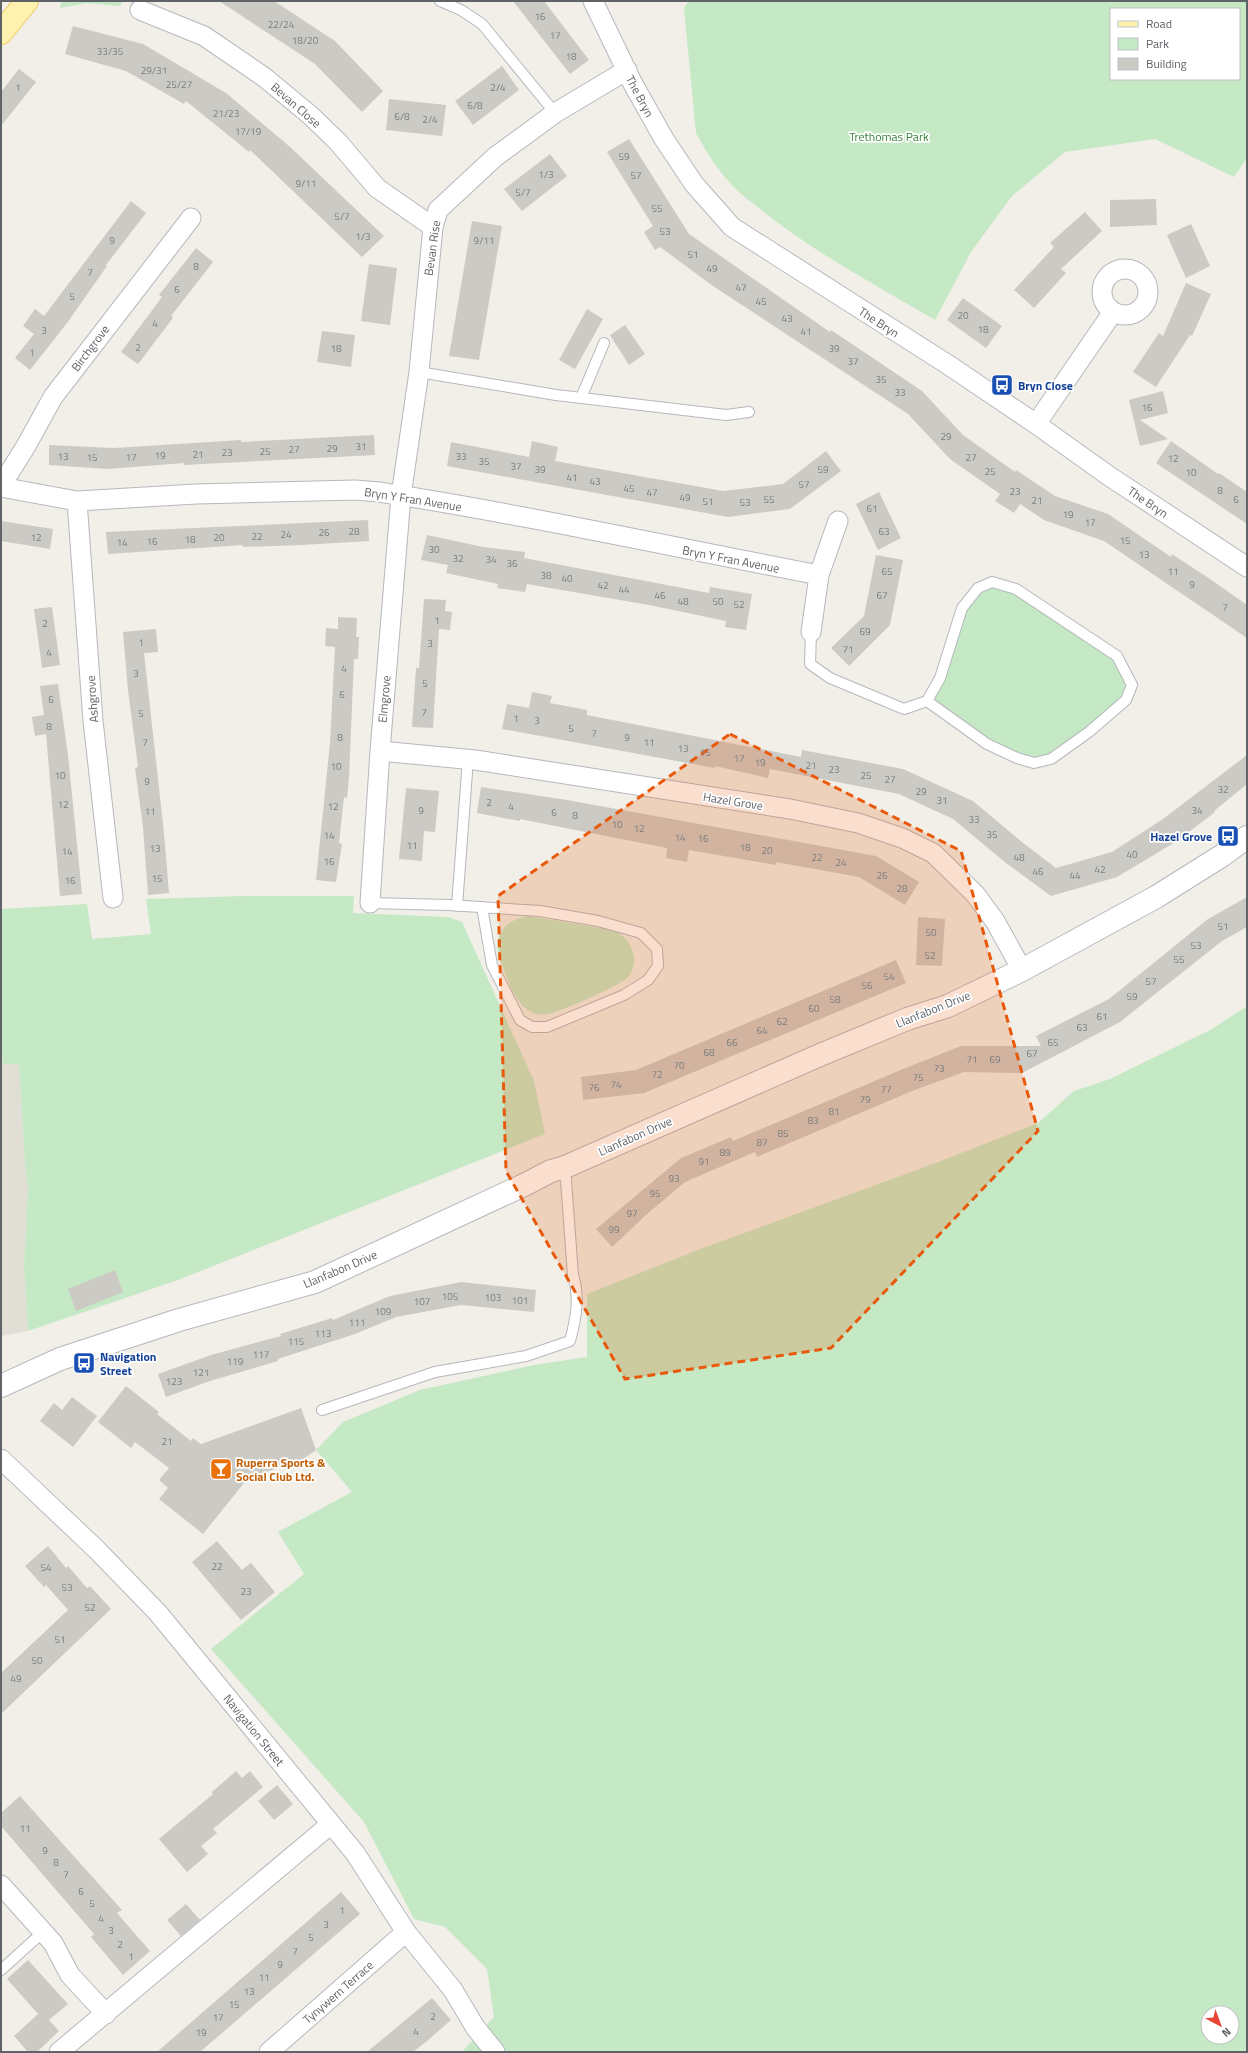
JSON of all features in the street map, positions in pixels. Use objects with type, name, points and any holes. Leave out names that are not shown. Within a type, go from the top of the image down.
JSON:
[{"type":"main road","points":[[1,33],[27,1]]},
{"type":"street","name":"The Bryn","points":[[593,1],[633,84],[664,139],[694,184],[732,227],[1036,424],[1116,480],[1247,567]]},
{"type":"street","name":"Bevan Close","points":[[140,10],[204,36],[264,77],[310,115],[338,142],[376,188],[433,227]]},
{"type":"street","name":"Bevan Rise","points":[[401,496],[419,372],[433,227],[438,210],[489,163],[556,113],[627,70]]},
{"type":"street","name":"Birchgrove","points":[[1,486],[26,446],[53,397],[191,218]]},
{"type":"street","points":[[1036,424],[1113,312]]},
{"type":"street","name":"Bryn Y Fran Avenue","points":[[1,486],[77,501],[196,494],[355,490],[541,519],[678,549],[819,575]]},
{"type":"street","name":"Elmgrove","points":[[370,903],[380,751],[401,496]]},
{"type":"street","name":"Ashgrove","points":[[77,501],[93,721],[113,898]]},
{"type":"street","points":[[811,632],[819,575],[838,521]]},
{"type":"street","name":"Hazel Grove","points":[[380,751],[468,759],[790,809],[858,823],[902,838],[933,853],[975,894],[995,921],[1022,970]]},
{"type":"street","name":"Llanfabon Drive","points":[[1,1386],[67,1356],[180,1320],[315,1282],[551,1171],[820,1054],[907,1019],[948,1006],[1022,970],[1156,897],[1223,856],[1247,837]]},
{"type":"street","name":"Navigation Street","points":[[1,1459],[97,1550],[158,1613],[355,1853],[406,1932],[452,1990],[475,2027],[494,2052]]},
{"type":"street","points":[[59,2052],[331,1824]]},
{"type":"street","points":[[1,1885],[53,1943],[70,1975],[106,2014]]},
{"type":"street","name":"Tynywern Terrace","points":[[269,2052],[406,1932]]},
{"type":"lane","points":[[440,1],[461,10],[482,24],[556,113]]},
{"type":"lane","points":[[581,398],[604,343]]},
{"type":"lane","points":[[419,372],[581,398],[726,416],[749,412]]},
{"type":"lane","points":[[811,632],[810,664],[830,678],[904,709],[926,701],[940,678],[962,608],[978,588],[992,582],[1016,589],[1117,656],[1132,685],[1126,700],[1089,732],[1051,759],[1034,763],[1017,758],[987,744],[926,701]]},
{"type":"lane","points":[[457,906],[468,759]]},
{"type":"lane","points":[[370,903],[482,907],[540,911],[598,921],[641,933],[657,949],[658,966],[648,980],[624,995],[547,1027],[532,1027],[520,1020],[492,965],[482,907]]},
{"type":"lane","points":[[322,1410],[435,1372],[526,1356],[570,1341],[576,1320],[577,1288],[573,1275],[565,1166]]},
{"type":"lane","points":[[1,1970],[43,1932]]},
{"type":"highlighted area","points":[[730,734],[961,851],[1038,1131],[831,1348],[625,1379],[506,1171],[498,896]]},
{"type":"shaded area","points":[[1,1049],[3,1064],[19,1063],[25,1164],[28,1189],[24,1266],[28,1331],[1,1336]]},
{"type":"green space","points":[[61,1],[123,1],[120,6],[87,3],[60,8]]},
{"type":"green space","name":"Trethomas Park","points":[[689,1],[1247,1],[1247,158],[1234,177],[1155,139],[1065,152],[1012,196],[971,252],[935,320],[848,270],[806,243],[743,196],[719,170],[696,133],[684,8]]},
{"type":"green space","points":[[992,582],[1016,589],[1117,656],[1132,685],[1126,700],[1051,759],[1017,758],[927,701],[962,608]]},
{"type":"green space","points":[[244,896],[354,896],[353,913],[448,917],[462,922],[534,1081],[545,1134],[178,1280],[28,1331],[24,1266],[28,1189],[19,1064],[3,1064],[1,1049],[1,909],[87,904],[92,939],[151,934],[146,899]]},
{"type":"green space","points":[[527,916],[609,929],[617,932],[627,940],[633,951],[634,964],[629,976],[604,991],[556,1012],[542,1015],[531,1012],[525,1008],[514,993],[497,949],[499,937],[505,927],[515,920]]},
{"type":"green space","points":[[1247,1006],[1247,2052],[462,2052],[494,2017],[487,1969],[445,1927],[414,1919],[364,1822],[211,1649],[304,1574],[278,1532],[352,1492],[316,1450],[343,1422],[420,1390],[534,1365],[587,1357],[587,1294],[703,1248],[933,1164],[1038,1123],[1074,1091],[1110,1079],[1212,1029]]},
{"type":"building","points":[[219,1],[274,1],[335,41],[383,91],[362,112],[315,64]]},
{"type":"building","points":[[513,1],[544,1],[589,60],[570,74]]},
{"type":"building","points":[[73,26],[143,44],[226,93],[289,146],[384,236],[362,257],[250,150],[249,152],[186,101],[184,104],[126,71],[65,54]]},
{"type":"building","points":[[502,66],[519,90],[473,125],[455,101]]},
{"type":"building","points":[[19,69],[36,82],[1,126],[1,92]]},
{"type":"building","points":[[389,99],[446,105],[442,136],[386,130]]},
{"type":"building","points":[[629,139],[689,234],[830,332],[831,330],[922,391],[963,435],[1015,472],[1016,470],[1055,496],[1108,514],[1171,557],[1172,554],[1247,605],[1247,638],[1104,541],[1044,520],[1020,504],[1014,513],[995,501],[1000,494],[950,459],[908,414],[713,286],[660,247],[655,250],[644,232],[653,226],[607,152]]},
{"type":"building","points":[[550,154],[567,176],[522,211],[504,189]]},
{"type":"building","points":[[1156,199],[1157,225],[1110,227],[1110,200]]},
{"type":"building","points":[[131,201],[146,213],[106,265],[107,266],[67,323],[30,370],[15,358],[34,334],[23,326],[35,309],[44,316]]},
{"type":"building","points":[[1085,212],[1102,231],[1061,269],[1066,273],[1034,308],[1014,290],[1054,247],[1050,243]]},
{"type":"building","points":[[472,221],[502,226],[479,360],[449,356]]},
{"type":"building","points":[[1191,224],[1210,266],[1186,278],[1167,235]]},
{"type":"building","points":[[196,248],[213,262],[171,316],[173,318],[138,364],[121,352],[162,297],[159,295]]},
{"type":"building","points":[[369,264],[397,268],[390,325],[361,321]]},
{"type":"building","points":[[1186,283],[1211,294],[1192,336],[1190,335],[1156,387],[1133,372],[1159,333],[1163,336]]},
{"type":"building","points":[[963,298],[1002,326],[986,348],[947,320]]},
{"type":"building","points":[[587,309],[603,319],[575,369],[559,360]]},
{"type":"building","points":[[625,325],[645,354],[629,365],[610,335]]},
{"type":"building","points":[[322,331],[355,335],[351,367],[317,362]]},
{"type":"building","points":[[1163,391],[1168,413],[1140,420],[1168,439],[1140,446],[1129,400]]},
{"type":"building","points":[[374,435],[375,455],[184,465],[184,463],[108,469],[49,465],[49,445],[114,448],[241,440],[241,442]]},
{"type":"building","points":[[532,441],[558,447],[555,461],[723,491],[783,484],[826,451],[841,471],[790,509],[728,517],[447,466],[451,442],[529,457]]},
{"type":"building","points":[[1171,441],[1218,474],[1219,473],[1247,492],[1247,524],[1156,463]]},
{"type":"building","points":[[879,492],[901,538],[878,550],[856,504]]},
{"type":"building","points":[[368,520],[369,541],[243,547],[243,545],[108,554],[106,532]]},
{"type":"building","points":[[1,521],[53,529],[50,549],[1,541]]},
{"type":"building","points":[[427,535],[483,547],[525,552],[524,558],[709,593],[710,587],[752,594],[746,630],[725,627],[726,621],[649,605],[527,584],[525,592],[497,588],[498,584],[446,573],[448,565],[421,560]]},
{"type":"building","points":[[876,555],[903,560],[890,625],[849,666],[831,648],[864,616]]},
{"type":"building","points":[[424,599],[446,600],[445,611],[452,612],[450,630],[439,629],[433,728],[412,727],[416,668],[419,668]]},
{"type":"building","points":[[52,607],[60,665],[42,668],[34,609]]},
{"type":"building","points":[[338,617],[357,618],[356,637],[359,637],[358,659],[354,659],[349,777],[347,798],[344,797],[339,843],[342,844],[336,882],[316,880],[330,743],[335,647],[325,646],[326,628],[338,629]]},
{"type":"building","points":[[156,629],[158,652],[144,653],[164,833],[169,893],[148,895],[143,827],[135,768],[138,767],[128,690],[123,632]]},
{"type":"building","points":[[58,684],[68,755],[82,894],[60,896],[46,734],[35,736],[32,717],[44,715],[40,686]]},
{"type":"building","points":[[532,692],[552,696],[550,703],[587,710],[587,715],[801,757],[802,750],[903,769],[973,801],[1023,843],[1056,868],[1112,852],[1163,819],[1247,755],[1247,784],[1214,811],[1215,812],[1177,841],[1117,877],[1051,896],[1006,863],[953,819],[899,794],[770,769],[768,778],[715,766],[715,768],[502,729],[507,704],[529,708]]},
{"type":"building","points":[[481,787],[567,800],[876,856],[919,882],[905,905],[859,877],[776,862],[776,865],[689,850],[687,862],[666,858],[667,848],[520,819],[520,821],[477,813]]},
{"type":"building","points":[[406,788],[439,791],[435,832],[424,831],[422,861],[399,859]]},
{"type":"building","points":[[1247,897],[1247,927],[1222,941],[1120,1022],[1022,1073],[964,1072],[912,1091],[757,1157],[755,1152],[685,1182],[647,1214],[612,1247],[596,1229],[681,1158],[731,1137],[733,1141],[961,1046],[1041,1046],[1036,1036],[1109,999],[1208,919]]},
{"type":"building","points":[[918,917],[945,919],[942,966],[916,965]]},
{"type":"building","points":[[896,960],[906,983],[644,1093],[583,1100],[581,1077],[636,1070]]},
{"type":"building","points":[[115,1270],[123,1292],[76,1311],[68,1289]]},
{"type":"building","points":[[461,1282],[536,1290],[534,1312],[461,1305],[396,1317],[355,1334],[278,1359],[278,1361],[210,1381],[166,1397],[158,1374],[211,1355],[281,1336],[280,1334],[332,1318],[333,1320],[390,1296]]},
{"type":"building","name":"Ruperra Sports & Social Club Ltd.","points":[[126,1386],[159,1412],[157,1414],[191,1441],[193,1438],[201,1444],[301,1408],[316,1450],[302,1460],[248,1478],[203,1534],[159,1499],[168,1488],[159,1480],[169,1468],[135,1442],[131,1448],[98,1422]]},
{"type":"building","points":[[72,1397],[97,1416],[73,1447],[40,1421],[54,1403],[62,1410]]},
{"type":"building","points":[[217,1541],[242,1570],[251,1563],[275,1592],[241,1620],[192,1562]]},
{"type":"building","points":[[48,1546],[66,1568],[68,1566],[87,1588],[90,1586],[111,1609],[1,1714],[1,1673],[68,1610],[46,1585],[44,1587],[25,1566]]},
{"type":"building","points":[[236,1771],[242,1778],[250,1771],[263,1787],[213,1829],[217,1833],[201,1846],[208,1854],[187,1872],[159,1839],[213,1794],[212,1792]]},
{"type":"building","points":[[277,1785],[293,1804],[274,1820],[258,1801]]},
{"type":"building","points":[[20,1796],[122,1910],[117,1913],[150,1951],[123,1975],[91,1937],[94,1934],[1,1826],[1,1813]]},
{"type":"building","points":[[341,1892],[360,1914],[200,2052],[157,2052]]},
{"type":"building","points":[[186,1904],[200,1920],[181,1936],[167,1920]]},
{"type":"building","points":[[28,1960],[68,2004],[49,2020],[59,2031],[37,2052],[28,2052],[14,2036],[38,2014],[7,1979]]},
{"type":"building","points":[[432,1998],[451,2020],[427,2041],[413,2052],[367,2052]]},
{"type":"place","name":"Bryn Close","points":[[1002,385]]},
{"type":"place","name":"Hazel Grove","points":[[1228,836]]},
{"type":"place","name":"Navigation Street","points":[[84,1363]]},
{"type":"place","name":"Ruperra Sports & Social Club Ltd.","points":[[221,1469]]}]
